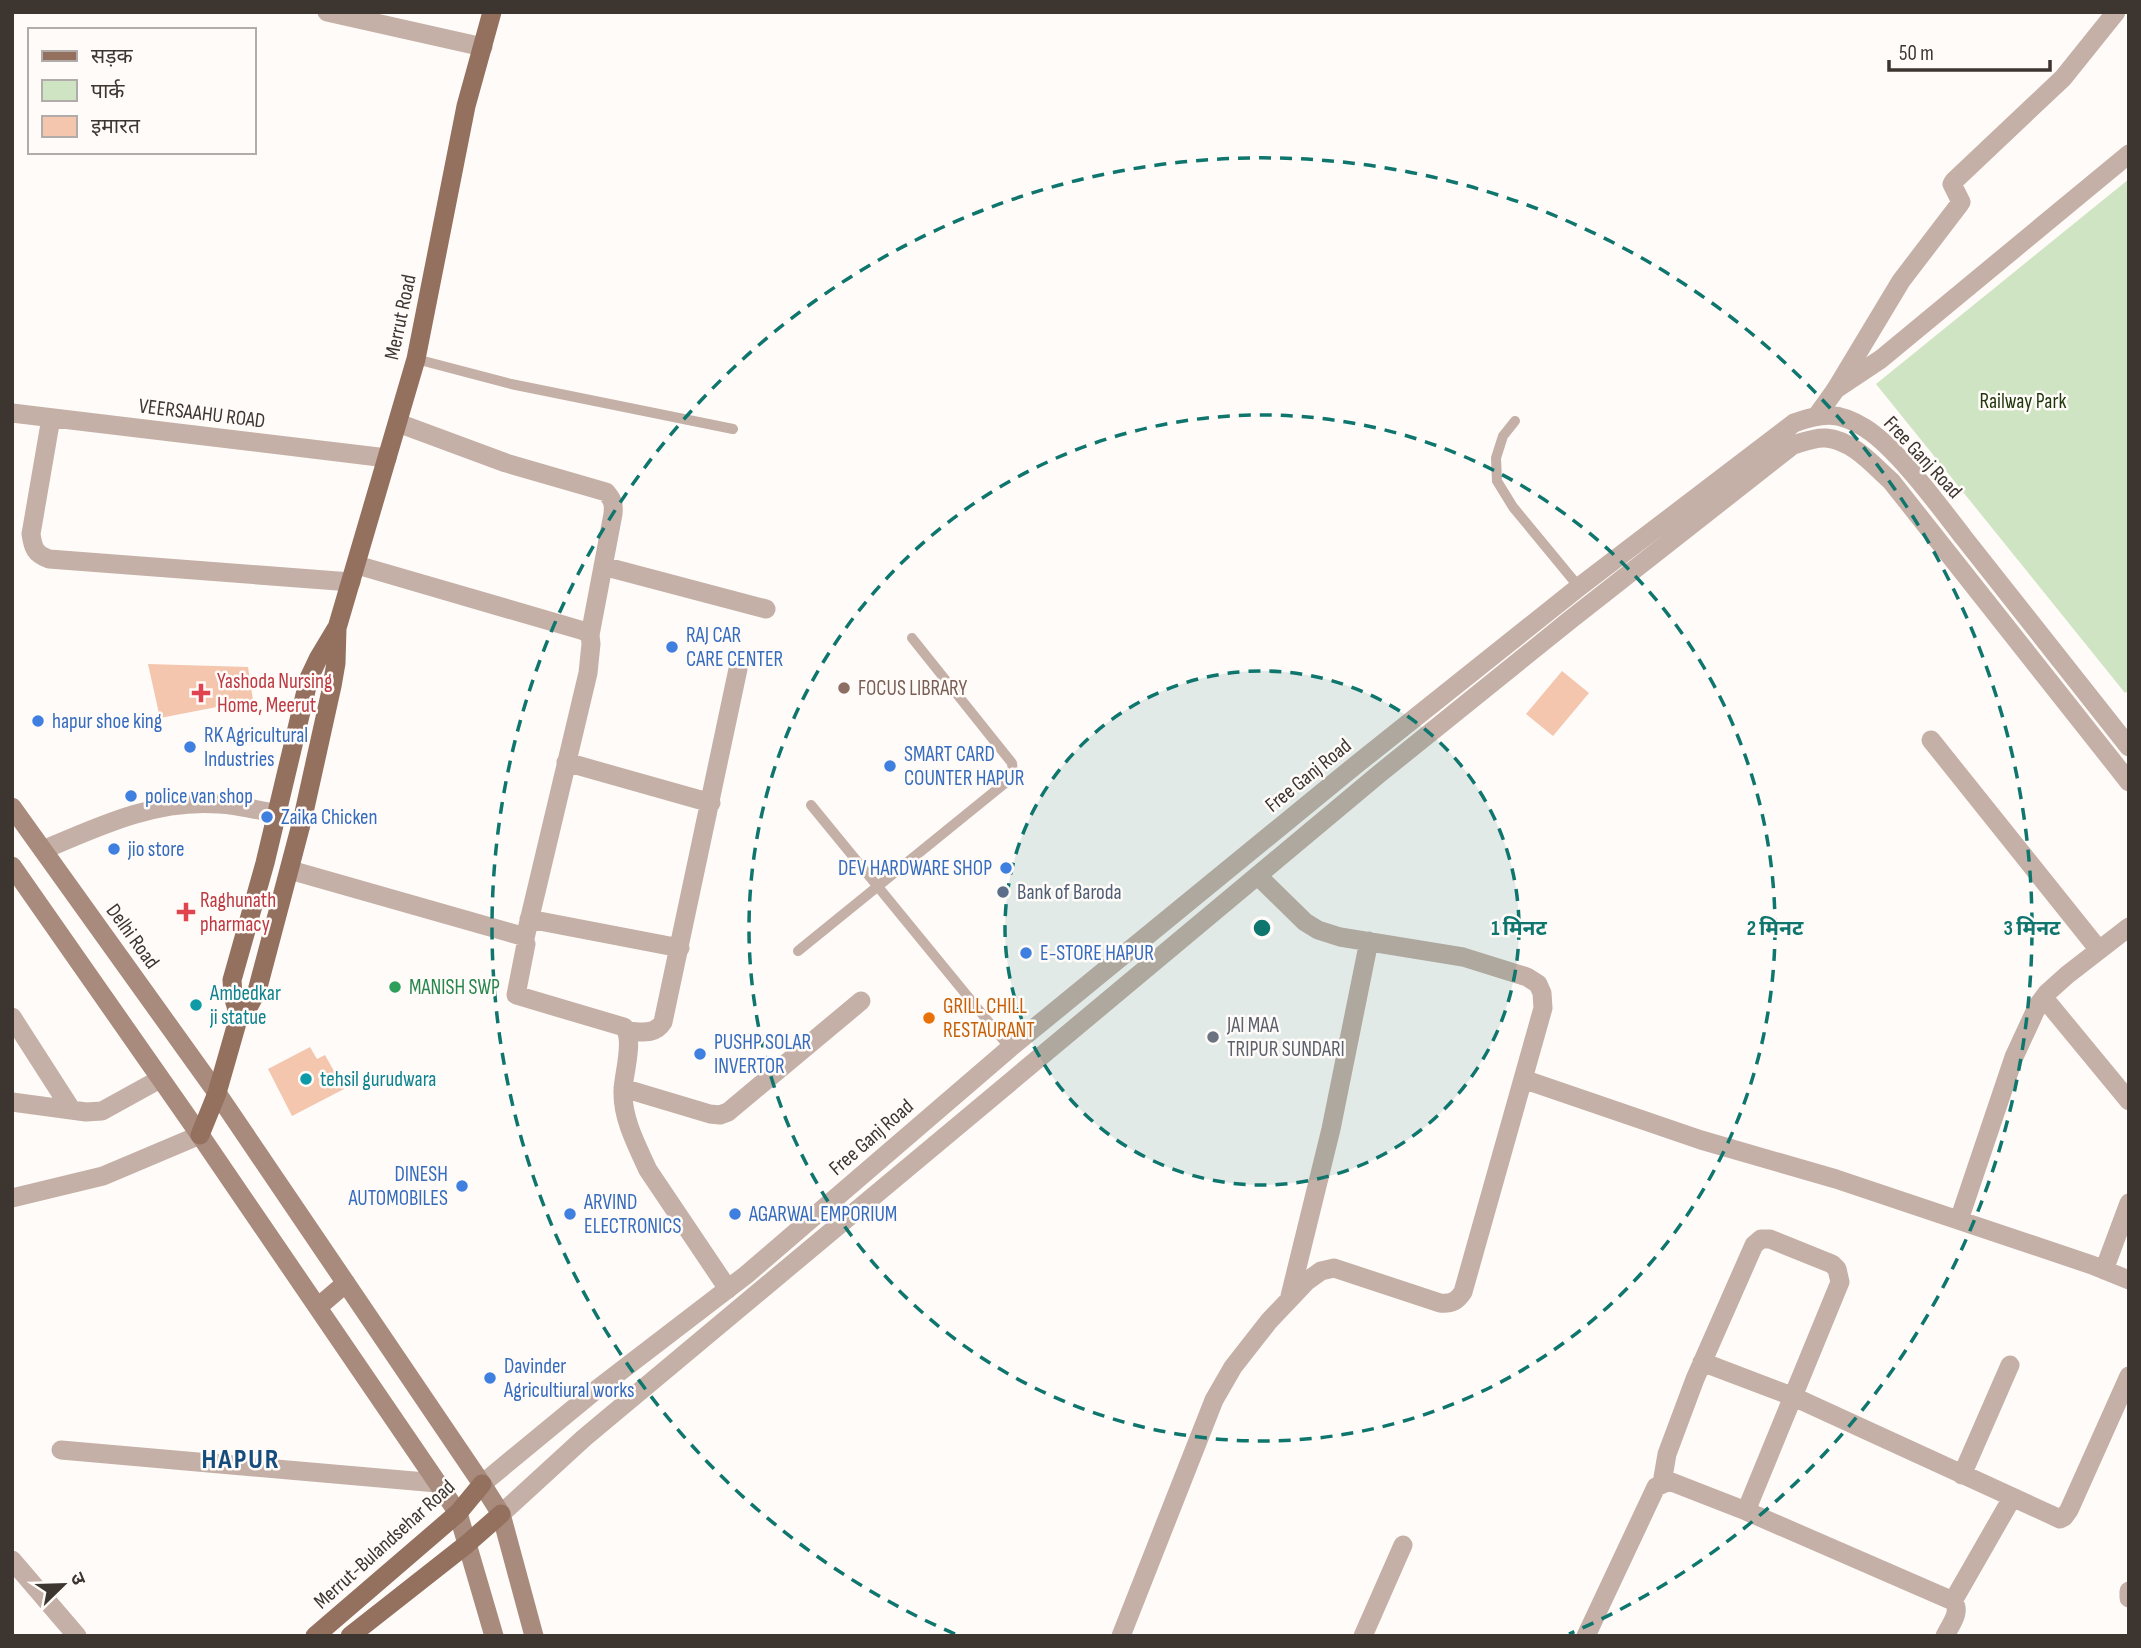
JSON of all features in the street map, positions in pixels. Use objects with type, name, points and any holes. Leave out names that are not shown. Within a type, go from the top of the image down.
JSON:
[{"type":"main road","name":"Merrut Road","points":[[239,1016],[232,980],[277,814],[309,678],[337,628],[416,359],[466,106],[492,12]]},
{"type":"main road","name":"Merrut Road","points":[[200,1135],[217,1093],[239,1016],[257,991],[290,870],[332,686],[337,628]]},
{"type":"main road","name":"Delhi Road","points":[[12,807],[217,1093],[501,1514],[534,1636]]},
{"type":"main road","points":[[12,866],[200,1135],[458,1513],[494,1636]]},
{"type":"main road","points":[[318,1307],[346,1283]]},
{"type":"main road","name":"Merrut-Bulandsehar Road","points":[[315,1636],[458,1513],[482,1484]]},
{"type":"main road","points":[[350,1636],[501,1514]]},
{"type":"street","points":[[327,12],[483,47]]},
{"type":"street","points":[[1818,414],[1901,281],[1959,205],[1959,196],[1952,184],[2063,78],[2116,12]]},
{"type":"street","points":[[1836,389],[1881,359],[2129,154]]},
{"type":"street","name":"VEERSAAHU ROAD","points":[[12,413],[387,458]]},
{"type":"street","name":"Free Ganj Road","points":[[482,1484],[596,1390],[728,1289],[1010,1048],[1346,773],[1579,587],[1794,423],[1818,414],[1847,418],[1867,429],[1892,452],[1939,506],[2129,747]]},
{"type":"street","points":[[51,418],[31,534],[33,548],[39,555],[49,559],[354,573],[584,631],[590,635]]},
{"type":"street","points":[[398,423],[506,463],[606,492],[614,504],[590,635],[592,644],[588,673],[527,929],[516,995],[619,1025],[628,1031],[658,1030],[663,1022],[680,948],[738,669]]},
{"type":"street","points":[[501,1514],[594,1430],[1258,876],[1443,723],[1793,445],[1826,438],[1843,444],[1865,457],[1891,481],[2127,775]]},
{"type":"street","points":[[603,566],[766,609]]},
{"type":"street","points":[[1931,740],[2099,950]]},
{"type":"street","points":[[566,762],[710,803]]},
{"type":"street","points":[[43,850],[112,821],[157,808],[218,804],[277,814]]},
{"type":"street","points":[[290,870],[518,934],[527,929],[680,948]]},
{"type":"street","points":[[1121,1636],[1214,1400],[1248,1345],[1307,1280],[1321,1270],[1334,1268],[1440,1303],[1449,1304],[1457,1300],[1463,1292],[1543,1008],[1538,984],[1527,977],[1463,957],[1340,937],[1318,930],[1258,876]]},
{"type":"street","points":[[1959,1220],[2028,1022],[2044,998],[2129,927]]},
{"type":"street","points":[[1290,1299],[1331,1129],[1369,941]]},
{"type":"street","points":[[2044,998],[2129,1101]]},
{"type":"street","points":[[624,1088],[720,1115],[728,1112],[861,1001]]},
{"type":"street","points":[[12,1017],[71,1109]]},
{"type":"street","points":[[628,1031],[624,1088],[625,1109],[631,1130],[648,1170],[728,1289]]},
{"type":"street","points":[[12,1102],[86,1112],[102,1111],[160,1079]]},
{"type":"street","points":[[1522,1079],[1700,1140],[1836,1179],[2129,1280]]},
{"type":"street","points":[[12,1198],[103,1176],[200,1135]]},
{"type":"street","points":[[2104,1270],[2129,1203]]},
{"type":"street","points":[[1662,1483],[1668,1454],[1702,1362],[1754,1245],[1761,1239],[1770,1239],[1832,1264],[1840,1276],[1840,1282],[1746,1511]]},
{"type":"street","points":[[1702,1362],[1794,1398],[2056,1518],[2064,1517],[2069,1510],[2129,1376]]},
{"type":"street","points":[[1962,1475],[2010,1365]]},
{"type":"street","points":[[61,1450],[438,1483]]},
{"type":"street","points":[[1586,1636],[1656,1487],[1662,1483],[1676,1483],[1746,1511],[1953,1601],[1957,1612],[1945,1636]]},
{"type":"street","points":[[1953,1601],[2012,1498]]},
{"type":"street","points":[[1363,1636],[1403,1545]]},
{"type":"street","points":[[12,1560],[77,1636]]},
{"type":"street","points":[[2129,1591],[2129,1598]]},
{"type":"lane","points":[[416,359],[511,384],[733,429]]},
{"type":"lane","points":[[1515,421],[1503,436],[1496,458],[1497,481],[1513,507],[1579,587]]},
{"type":"lane","points":[[799,951],[1010,779],[1013,772],[1012,763],[912,638]]},
{"type":"lane","points":[[810,805],[1010,1048]]},
{"type":"green space","name":"Railway Park","points":[[2129,179],[2129,690],[2125,693],[1876,384]]},
{"type":"building","points":[[148,664],[248,667],[253,700],[160,718]]},
{"type":"building","points":[[1562,671],[1589,693],[1553,736],[1526,714]]},
{"type":"building","name":"tehsil gurudwara","points":[[310,1047],[317,1059],[325,1055],[344,1089],[292,1116],[268,1069]]},
{"type":"place","name":"RAJ CAR CARE CENTER","points":[[672,647]]},
{"type":"place","name":"FOCUS LIBRARY","points":[[844,688]]},
{"type":"place","name":"Yashoda Nursing Home, Meerut","points":[[201,693]]},
{"type":"place","name":"hapur shoe king","points":[[38,721]]},
{"type":"place","name":"RK Agricultural Industries","points":[[190,747]]},
{"type":"place","name":"SMART CARD COUNTER HAPUR","points":[[890,766]]},
{"type":"place","name":"police van shop","points":[[131,796]]},
{"type":"place","name":"Zaika Chicken","points":[[267,817]]},
{"type":"place","name":"jio store","points":[[114,849]]},
{"type":"place","name":"DEV HARDWARE SHOP","points":[[1006,868]]},
{"type":"place","name":"Bank of Baroda","points":[[1003,892]]},
{"type":"place","name":"Raghunath pharmacy","points":[[186,912]]},
{"type":"place","name":"E-STORE HAPUR","points":[[1026,953]]},
{"type":"place","name":"MANISH SWP","points":[[395,987]]},
{"type":"place","name":"Ambedkar ji statue","points":[[196,1005]]},
{"type":"place","name":"GRILL CHILL RESTAURANT","points":[[929,1018]]},
{"type":"place","name":"JAI MAA TRIPUR SUNDARI","points":[[1213,1037]]},
{"type":"place","name":"PUSHP SOLAR INVERTOR","points":[[700,1054]]},
{"type":"place","name":"tehsil gurudwara","points":[[306,1079]]},
{"type":"place","name":"DINESH AUTOMOBILES","points":[[462,1186]]},
{"type":"place","name":"ARVIND ELECTRONICS","points":[[570,1214]]},
{"type":"place","name":"AGARWAL EMPORIUM","points":[[735,1214]]},
{"type":"place","name":"Davinder Agricultiural works","points":[[490,1378]]},
{"type":"district","name":"HAPUR","points":[[241,1458]]}]
